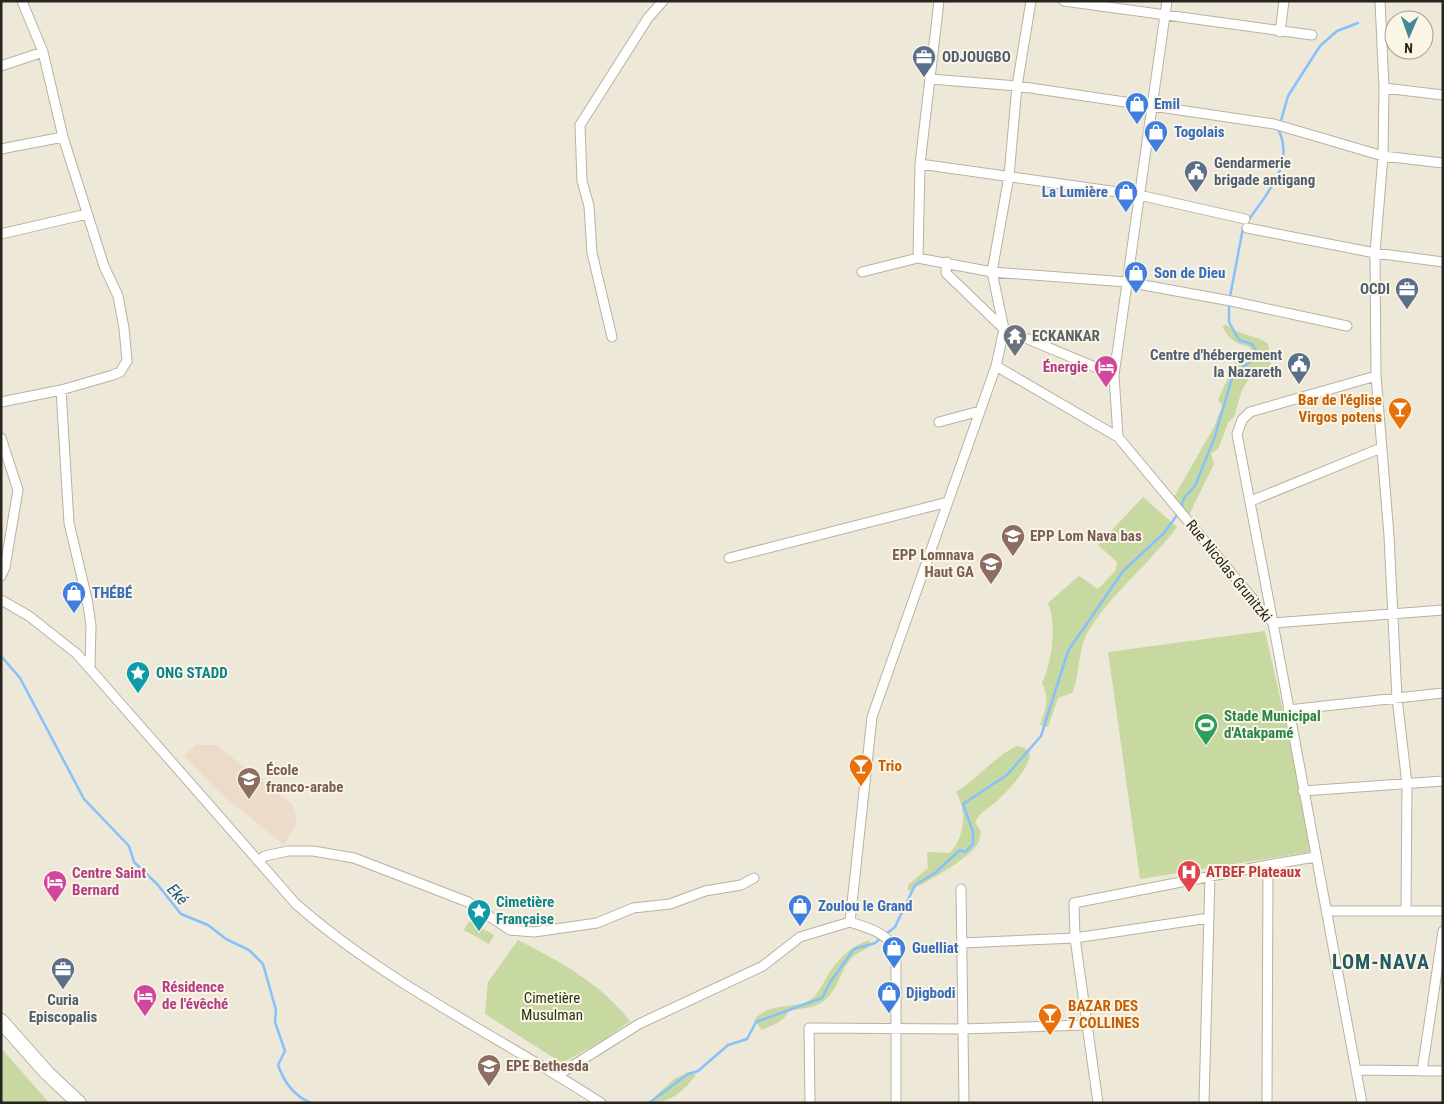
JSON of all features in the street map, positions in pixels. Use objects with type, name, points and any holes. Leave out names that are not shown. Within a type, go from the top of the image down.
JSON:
[{"type":"main road","points":[[1,1021],[47,1074],[79,1103]]},
{"type":"street","points":[[1,402],[61,390],[113,375],[120,372],[127,361],[124,328],[118,296],[104,266],[63,137],[43,52],[22,1]]},
{"type":"street","points":[[612,337],[592,253],[589,206],[582,180],[580,125],[648,18],[663,1]]},
{"type":"street","points":[[918,258],[920,164],[931,79],[931,56],[938,1]]},
{"type":"street","points":[[850,922],[872,717],[996,366],[1004,329],[992,272],[1009,176],[1017,86],[1032,1]]},
{"type":"street","points":[[1064,1],[1312,35]]},
{"type":"street","points":[[1118,437],[1114,375],[1167,1]]},
{"type":"street","points":[[1280,32],[1284,1]]},
{"type":"street","points":[[1380,1],[1384,88],[1383,156],[1374,253],[1376,376],[1389,536],[1397,698],[1407,784],[1406,910]]},
{"type":"street","points":[[1,66],[43,52]]},
{"type":"street","points":[[931,79],[1017,86],[1274,124],[1383,156],[1443,162]]},
{"type":"street","points":[[1384,88],[1443,95]]},
{"type":"street","points":[[1,149],[63,137]]},
{"type":"street","points":[[920,164],[1139,195],[1246,224],[1374,253],[1443,262]]},
{"type":"street","points":[[1,234],[87,214]]},
{"type":"street","points":[[862,272],[918,258],[992,272],[1127,282],[1229,300],[1346,326]]},
{"type":"street","points":[[947,262],[946,273],[1004,329],[1114,375]]},
{"type":"street","name":"Rue Nicolas Grunitzki","points":[[996,366],[1118,437],[1273,623],[1362,1103]]},
{"type":"street","points":[[1376,376],[1250,412],[1242,420],[1237,434],[1273,623],[1443,610]]},
{"type":"street","points":[[61,390],[70,523],[91,625],[90,668]]},
{"type":"street","points":[[939,422],[980,411]]},
{"type":"street","points":[[1,438],[18,490],[6,567],[1,576]]},
{"type":"street","points":[[1251,501],[1381,448]]},
{"type":"street","points":[[728,558],[948,502]]},
{"type":"street","points":[[1,600],[47,629],[90,668],[296,904],[348,946],[601,1103]]},
{"type":"street","points":[[1288,710],[1443,693]]},
{"type":"street","points":[[1303,791],[1443,780]]},
{"type":"street","points":[[258,861],[265,856],[288,851],[313,851],[354,858],[451,894],[468,902],[510,930],[534,932],[597,923],[632,908],[670,904],[705,891],[740,885],[754,878]]},
{"type":"street","points":[[1098,1103],[1075,938],[1074,902],[1210,875],[1315,857]]},
{"type":"street","points":[[1267,1103],[1268,865]]},
{"type":"street","points":[[1204,1103],[1210,875]]},
{"type":"street","points":[[961,889],[964,1103]]},
{"type":"street","points":[[1326,911],[1443,911]]},
{"type":"street","points":[[962,943],[1075,938],[1209,918]]},
{"type":"street","points":[[558,1075],[639,1024],[763,966],[800,937],[850,922],[881,934],[893,944],[896,952],[896,1103]]},
{"type":"street","points":[[1422,1071],[1443,931]]},
{"type":"street","points":[[810,1103],[809,1028],[962,1029],[1086,1025]]},
{"type":"street","points":[[1356,1070],[1443,1071]]},
{"type":"shaded area","points":[[195,745],[216,745],[293,805],[297,821],[284,845],[220,793],[185,757]]},
{"type":"green space","points":[[1226,325],[1268,344],[1271,363],[1269,367],[1256,367],[1242,390],[1234,417],[1228,423],[1218,449],[1211,453],[1214,464],[1189,515],[1174,497],[1214,427],[1222,406],[1218,400],[1235,362],[1252,356],[1254,352],[1248,346],[1235,342],[1222,326]]},
{"type":"green space","points":[[1143,497],[1177,527],[1121,590],[1089,630],[1085,637],[1072,693],[1058,698],[1048,727],[1040,725],[1046,704],[1046,694],[1042,683],[1051,654],[1053,632],[1048,603],[1079,576],[1098,589],[1116,570],[1117,562],[1098,545]]},
{"type":"green space","name":"Stade Municipal d'Atakpamé","points":[[1265,631],[1294,760],[1310,852],[1140,879],[1108,652]]},
{"type":"green space","points":[[1017,746],[1025,748],[1030,754],[1026,767],[997,801],[977,818],[975,822],[981,832],[979,842],[974,849],[946,870],[908,891],[908,885],[928,868],[927,852],[950,853],[959,840],[963,816],[960,800],[956,792],[1000,756]]},
{"type":"green space","points":[[469,921],[494,935],[489,944],[464,930]]},
{"type":"green space","name":"Cimetière Musulman","points":[[518,940],[565,965],[593,984],[630,1021],[604,1040],[562,1063],[485,1014],[488,982]]},
{"type":"green space","points":[[870,940],[869,947],[856,954],[848,962],[831,993],[819,1004],[789,1011],[781,1021],[762,1030],[754,1020],[769,1010],[800,1004],[814,997],[840,959],[851,949]]},
{"type":"green space","points":[[1,1048],[44,1097],[49,1103],[1,1103]]},
{"type":"green space","points":[[688,1072],[696,1075],[681,1091],[669,1099],[648,1103],[674,1079]]},
{"type":"waterway","points":[[1280,124],[1288,96],[1320,46],[1337,31],[1358,23]]},
{"type":"waterway","points":[[1248,221],[1270,189],[1281,166],[1283,142],[1278,129]]},
{"type":"waterway","points":[[649,1103],[688,1074],[698,1071],[728,1045],[747,1039],[756,1022],[822,998],[831,981],[854,949],[875,943],[895,927],[915,885],[935,873],[960,850],[965,852],[973,844],[973,832],[963,804],[1007,775],[1041,736],[1068,651],[1123,571],[1164,533],[1180,511],[1184,498],[1195,486],[1214,439],[1233,375],[1259,355],[1252,344],[1239,340],[1229,322],[1229,302],[1243,228]]},
{"type":"waterway","name":"Eké","points":[[1,656],[20,678],[84,799],[129,846],[134,862],[157,884],[181,914],[208,925],[226,939],[249,950],[263,964],[276,1010],[275,1022],[285,1051],[278,1065],[290,1088],[311,1103]]},
{"type":"place","name":"ODJOUGBO","points":[[924,78]]},
{"type":"place","name":"Emil","points":[[1137,125]]},
{"type":"place","name":"Togolais","points":[[1156,153]]},
{"type":"place","name":"Gendarmerie brigade antigang","points":[[1196,193]]},
{"type":"place","name":"La Lumière","points":[[1126,213]]},
{"type":"place","name":"Son de Dieu","points":[[1136,294]]},
{"type":"place","name":"OCDI","points":[[1407,310]]},
{"type":"place","name":"ECKANKAR","points":[[1015,357]]},
{"type":"place","name":"Centre d'hébergement la Nazareth","points":[[1299,385]]},
{"type":"place","name":"Énergie","points":[[1106,388]]},
{"type":"place","name":"Bar de l'église Virgos potens","points":[[1400,430]]},
{"type":"place","name":"EPP Lom Nava bas","points":[[1013,557]]},
{"type":"place","name":"EPP Lomnava Haut GA","points":[[991,585]]},
{"type":"place","name":"THÉBÉ","points":[[74,614]]},
{"type":"place","name":"ONG STADD","points":[[138,694]]},
{"type":"place","name":"Stade Municipal d'Atakpamé","points":[[1206,746]]},
{"type":"place","name":"Trio","points":[[861,787]]},
{"type":"place","name":"École franco-arabe","points":[[249,800]]},
{"type":"place","name":"ATBEF Plateaux","points":[[1189,893]]},
{"type":"place","name":"Centre Saint Bernard","points":[[55,903]]},
{"type":"place","name":"Zoulou le Grand","points":[[800,927]]},
{"type":"place","name":"Cimetière Française","points":[[479,932]]},
{"type":"place","name":"Guelliat","points":[[894,969]]},
{"type":"place","name":"Curia Episcopalis","points":[[63,990]]},
{"type":"place","name":"Djigbodi","points":[[889,1014]]},
{"type":"place","name":"Résidence de l'évêché","points":[[145,1017]]},
{"type":"place","name":"BAZAR DES 7 COLLINES","points":[[1050,1036]]},
{"type":"place","name":"EPE Bethesda","points":[[489,1087]]},
{"type":"district","name":"LOM-NAVA","points":[[1381,962]]}]
